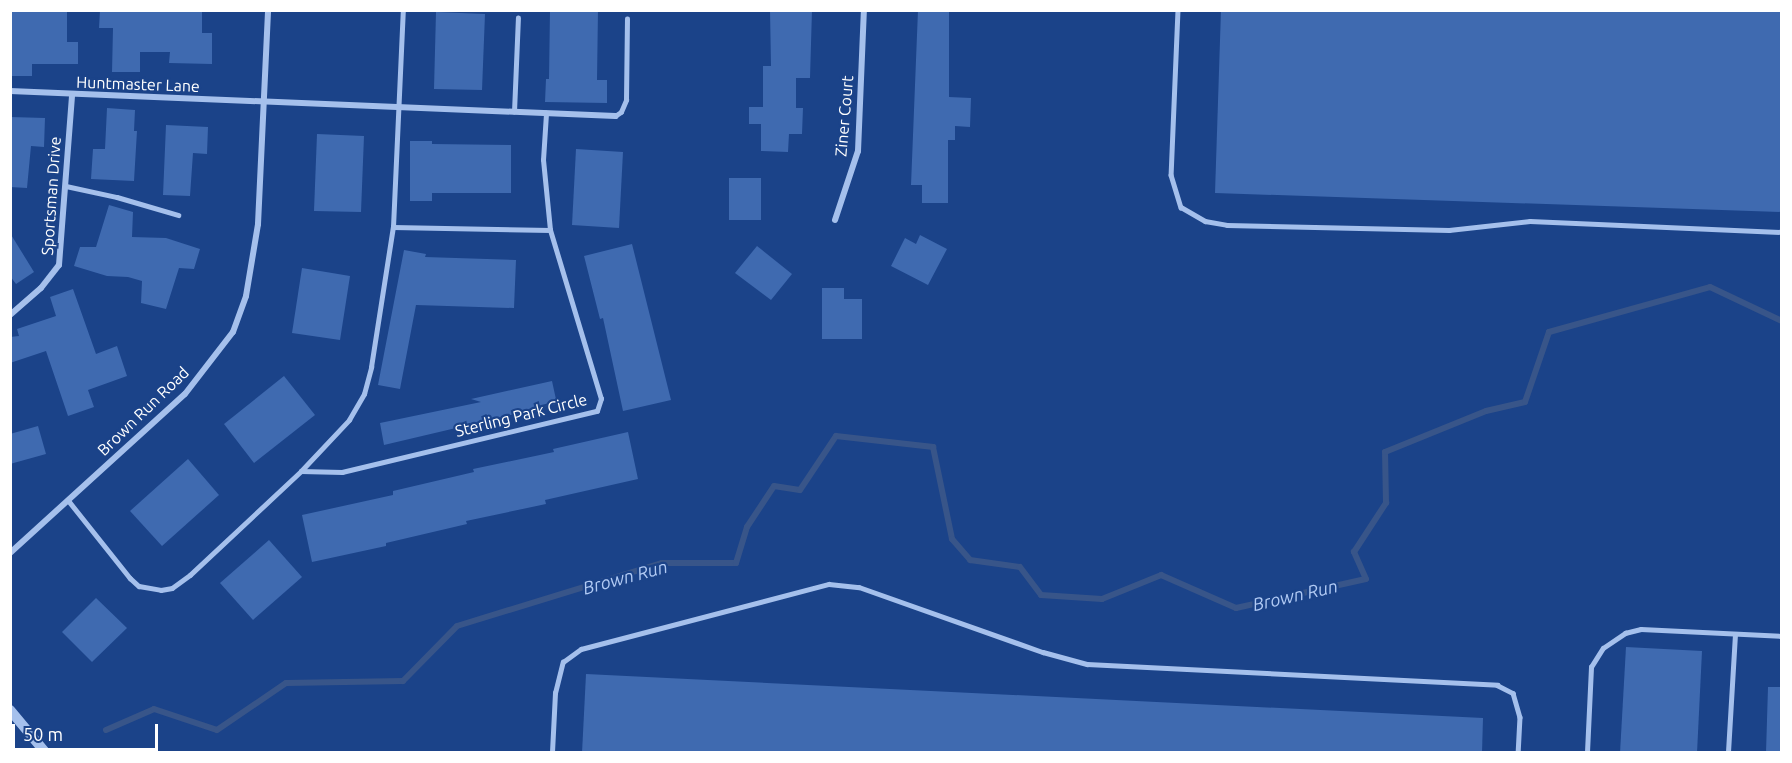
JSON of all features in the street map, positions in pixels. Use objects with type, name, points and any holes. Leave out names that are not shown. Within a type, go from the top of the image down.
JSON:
[{"type":"street","name":"Brown Run Road","points":[[10,553],[185,394],[233,332],[246,296],[258,224],[268,10]]},
{"type":"street","name":"Ziner Court","points":[[835,220],[858,151],[864,10]]},
{"type":"street","name":"Huntmaster Lane","points":[[10,92],[263,103]]},
{"type":"street","name":"Sportsman Drive","points":[[10,315],[41,288],[60,265],[72,95]]},
{"type":"street","points":[[263,103],[615,116]]},
{"type":"street","points":[[10,710],[45,753]]},
{"type":"lane","points":[[68,500],[130,578],[140,586],[161,590],[172,588],[190,575],[301,471],[349,420],[364,394],[385,289],[393,227],[403,10]]},
{"type":"lane","points":[[1178,10],[1171,175],[1181,207],[1205,221],[1238,225],[1449,230],[1530,221],[1782,232]]},
{"type":"lane","points":[[514,112],[518,18]]},
{"type":"lane","points":[[615,116],[621,112],[626,100],[627,18]]},
{"type":"lane","name":"Sterling Park Circle","points":[[301,471],[342,472],[597,411],[601,399],[550,230],[543,160],[546,113]]},
{"type":"lane","points":[[66,186],[117,197],[178,215]]},
{"type":"lane","points":[[393,227],[550,230]]},
{"type":"lane","points":[[552,753],[555,693],[563,663],[581,649],[829,584],[859,587],[1043,652],[1087,664],[1497,685],[1513,693],[1520,717],[1518,753]]},
{"type":"lane","points":[[1587,753],[1591,667],[1603,648],[1625,633],[1641,629],[1782,636]]},
{"type":"lane","points":[[1728,753],[1735,635]]},
{"type":"building","points":[[10,10],[67,10],[67,42],[78,42],[78,64],[32,64],[32,76],[10,76]]},
{"type":"building","points":[[100,10],[202,10],[202,33],[212,33],[212,64],[169,63],[170,52],[140,52],[140,72],[112,72],[113,28],[99,28]]},
{"type":"building","points":[[550,10],[598,10],[597,80],[607,80],[607,103],[545,102],[546,79],[549,79]]},
{"type":"building","points":[[770,10],[812,10],[810,78],[796,78],[796,108],[803,108],[802,134],[789,134],[788,152],[761,151],[761,124],[749,124],[749,107],[763,107],[763,66],[771,66]]},
{"type":"building","points":[[918,10],[949,10],[949,97],[971,98],[970,127],[955,126],[955,140],[948,140],[948,203],[922,203],[922,185],[911,185]]},
{"type":"building","points":[[1221,10],[1782,10],[1782,212],[1215,193]]},
{"type":"building","points":[[436,12],[485,14],[482,90],[434,89]]},
{"type":"building","points":[[107,108],[135,110],[134,131],[137,131],[134,181],[91,179],[93,149],[105,149]]},
{"type":"building","points":[[10,117],[45,118],[44,147],[31,146],[27,188],[10,187]]},
{"type":"building","points":[[166,125],[208,127],[207,154],[193,153],[190,196],[163,195]]},
{"type":"building","points":[[317,134],[364,136],[361,212],[314,211]]},
{"type":"building","points":[[410,141],[432,141],[432,144],[511,145],[511,193],[432,193],[432,201],[410,201]]},
{"type":"building","points":[[576,149],[623,152],[619,228],[572,225]]},
{"type":"building","points":[[729,178],[761,178],[761,220],[729,220]]},
{"type":"building","points":[[109,205],[133,212],[132,237],[166,238],[200,249],[194,269],[179,268],[166,309],[141,303],[142,281],[128,277],[107,276],[74,266],[80,247],[96,247]]},
{"type":"building","points":[[10,233],[34,272],[16,284],[10,276]]},
{"type":"building","points":[[920,235],[947,249],[928,285],[891,266],[905,238],[916,244]]},
{"type":"building","points":[[632,244],[671,400],[623,411],[603,318],[600,319],[584,256]]},
{"type":"building","points":[[757,246],[792,274],[771,300],[735,273]]},
{"type":"building","points":[[404,250],[426,254],[425,257],[516,260],[514,308],[416,305],[400,389],[378,385]]},
{"type":"building","points":[[302,268],[350,276],[340,340],[292,333]]},
{"type":"building","points":[[822,288],[844,288],[844,299],[862,299],[862,339],[822,339]]},
{"type":"building","points":[[73,289],[96,354],[117,346],[127,376],[88,390],[94,407],[68,416],[46,351],[10,363],[10,337],[19,336],[17,329],[56,316],[50,297]]},
{"type":"building","points":[[284,376],[315,415],[254,463],[224,424]]},
{"type":"building","points":[[552,381],[557,404],[384,445],[380,423],[481,402],[471,399]]},
{"type":"building","points":[[38,426],[46,454],[10,464],[10,434]]},
{"type":"building","points":[[628,432],[638,479],[545,500],[546,504],[466,521],[467,524],[386,543],[386,546],[312,562],[302,515],[393,495],[393,491],[474,472],[473,469],[554,452],[553,449]]},
{"type":"building","points":[[188,459],[219,495],[162,546],[130,511]]},
{"type":"building","points":[[269,540],[302,577],[253,620],[220,583]]},
{"type":"building","points":[[96,598],[127,628],[92,662],[62,632]]},
{"type":"building","points":[[1626,647],[1702,651],[1697,753],[1620,753]]},
{"type":"building","points":[[586,674],[1483,718],[1482,753],[582,753]]},
{"type":"building","points":[[1768,687],[1782,687],[1782,753],[1766,753]]},
{"type":"waterway","name":"Brown Run","points":[[106,730],[154,709],[217,730],[286,683],[403,681],[457,626],[662,563],[736,563],[747,527],[774,486],[800,490],[836,436],[933,447],[952,539],[970,560],[1020,567],[1041,595],[1102,599],[1161,575],[1236,608],[1366,579],[1354,552],[1386,503],[1385,452],[1486,411],[1525,402],[1549,332],[1710,287],[1782,321]]}]
